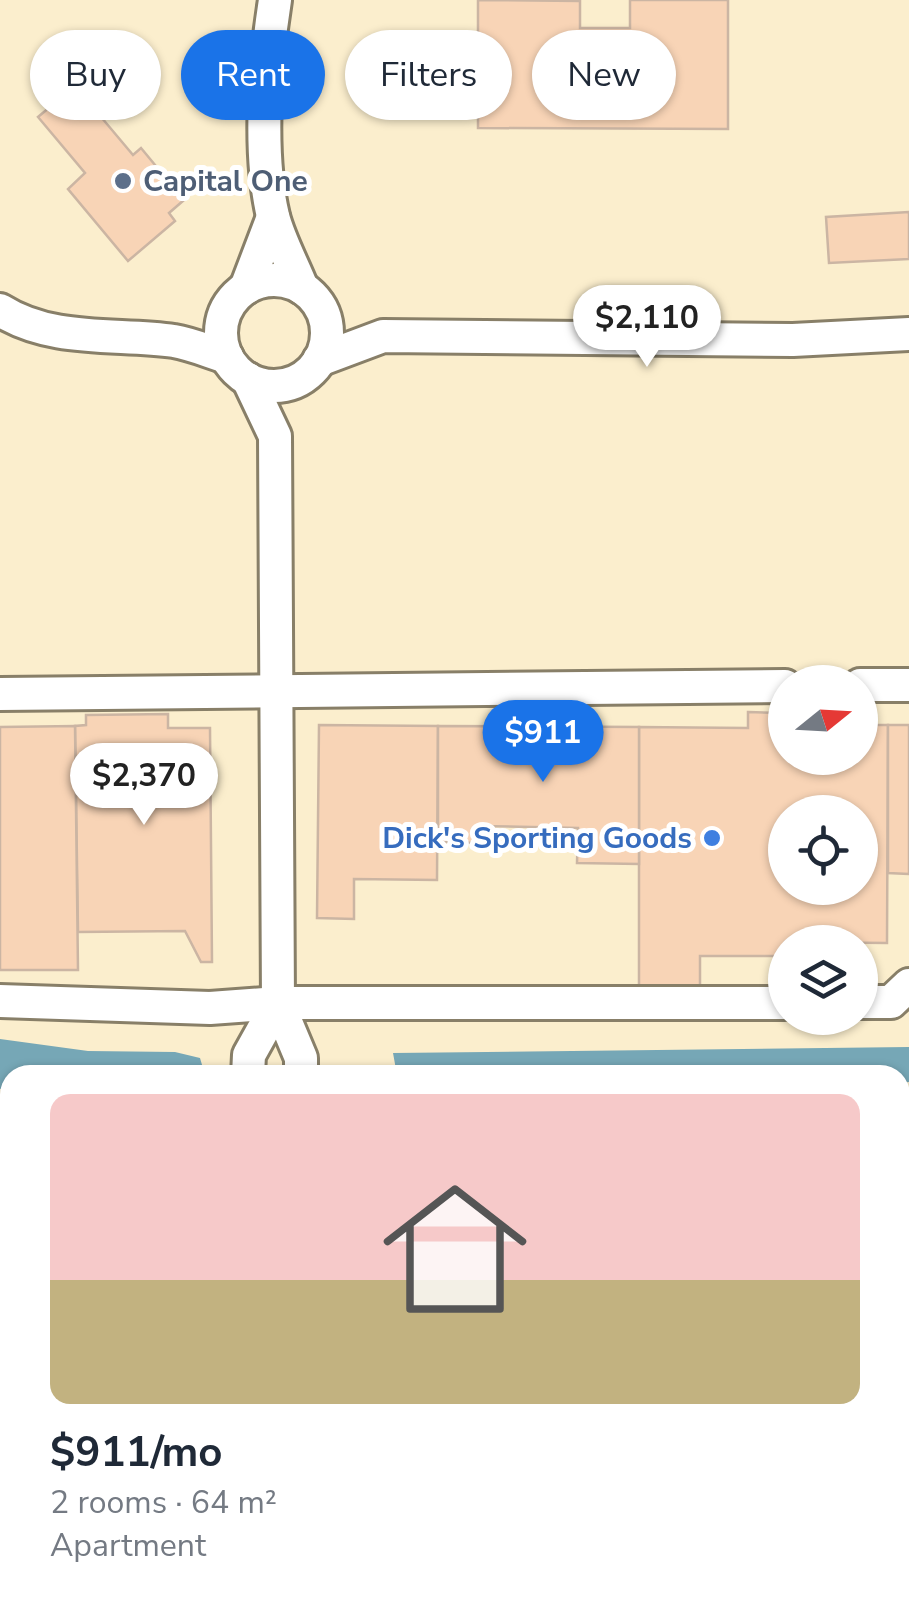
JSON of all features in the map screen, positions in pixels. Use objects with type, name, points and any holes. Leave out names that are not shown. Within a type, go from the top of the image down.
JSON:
[{"type":"street","points":[[274,436],[327,338],[273,217],[266,57],[275,0]]},
{"type":"street","points":[[273,217],[221,328],[237,368],[274,436],[278,1003],[301,1065]]},
{"type":"street","points":[[176,341],[239,294],[271,279],[384,336]]},
{"type":"street","points":[[0,310],[21,324],[109,340],[176,341],[277,386],[384,336],[793,340],[909,334]]},
{"type":"street","points":[[878,685],[909,685]]},
{"type":"street","points":[[0,694],[768,686]]},
{"type":"street","points":[[878,1002],[891,1002],[909,985]]},
{"type":"street","points":[[0,1001],[210,1008],[278,1003],[768,1002]]},
{"type":"street","points":[[248,1065],[248,1056],[278,1003]]},
{"type":"shaded area","points":[[0,0],[909,0],[909,1065],[0,1065]]},
{"type":"water","points":[[0,1039],[88,1051],[175,1052],[200,1058],[202,1065],[0,1065]]},
{"type":"water","points":[[909,1047],[909,1065],[395,1065],[393,1053]]},
{"type":"building","points":[[478,0],[580,1],[580,28],[630,28],[630,0],[728,0],[728,129],[478,128],[478,120],[512,120],[512,30],[478,30]]},
{"type":"building","name":"Capital One","points":[[41,120],[104,120],[133,155],[141,148],[184,200],[169,213],[175,221],[128,261],[68,189],[85,173]]},
{"type":"building","points":[[909,212],[909,259],[829,263],[826,217]]},
{"type":"building","name":"Dick's Sporting Goods","points":[[748,712],[768,713],[768,775],[878,775],[878,725],[888,725],[887,943],[878,943],[878,925],[768,925],[768,956],[700,956],[700,993],[639,992],[639,727],[748,728]]},
{"type":"building","points":[[168,714],[168,728],[210,728],[212,962],[201,962],[185,931],[78,932],[75,726],[86,725],[86,715]]},
{"type":"building","points":[[319,725],[438,726],[437,880],[354,879],[354,919],[317,918]]},
{"type":"building","points":[[888,725],[909,725],[909,874],[888,873]]},
{"type":"building","points":[[75,726],[78,970],[0,970],[0,727]]},
{"type":"building","points":[[438,726],[639,727],[639,864],[577,863],[578,828],[481,826],[481,843],[438,842]]},
{"type":"place","name":"Capital One","points":[[123,181]]},
{"type":"place","name":"Dick's Sporting Goods","points":[[712,838]]}]
